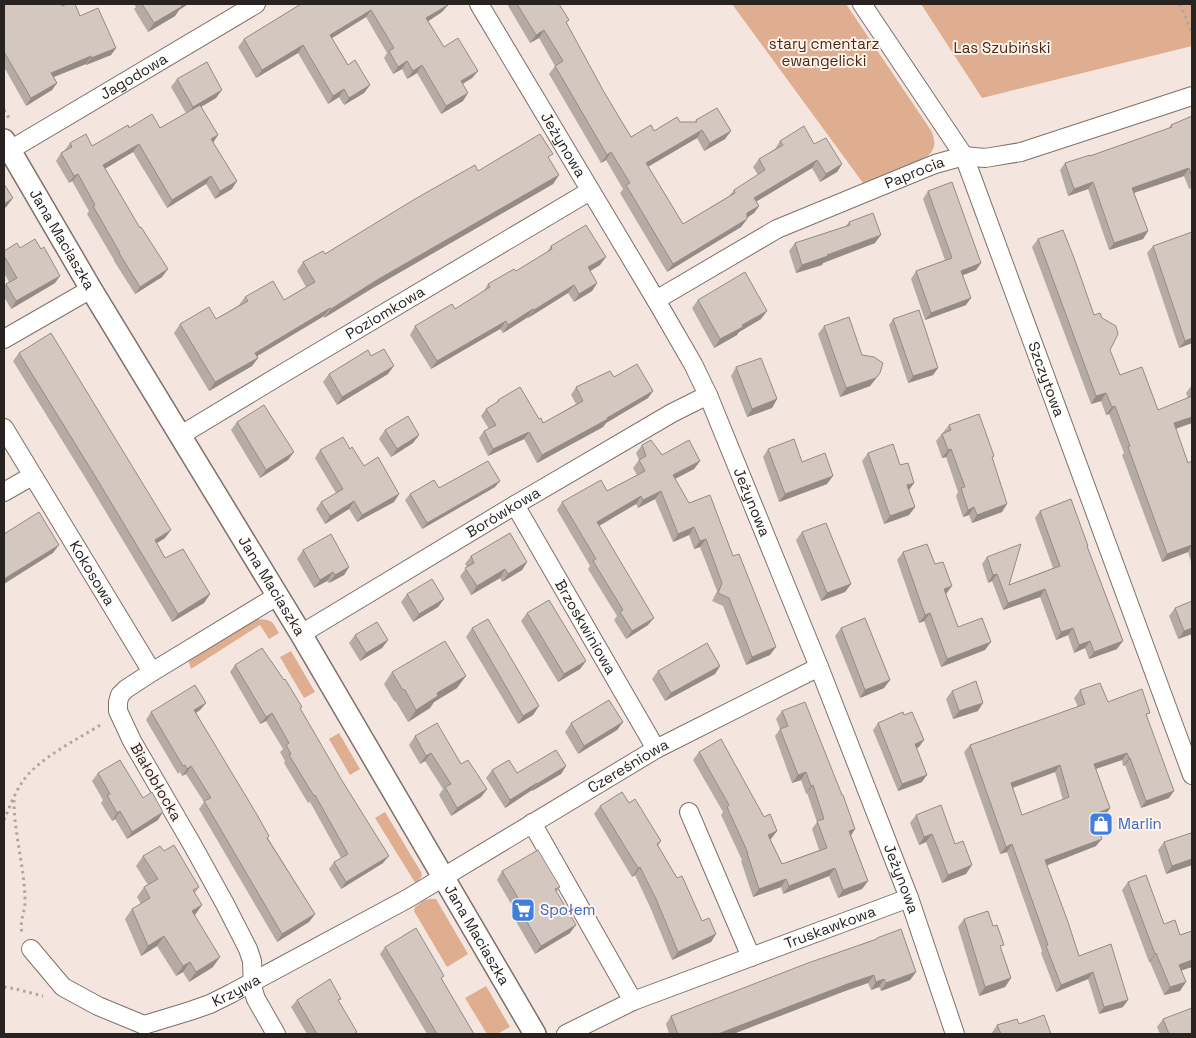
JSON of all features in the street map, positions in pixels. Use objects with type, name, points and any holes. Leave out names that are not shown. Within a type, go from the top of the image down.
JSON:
[{"type":"street","name":"Jagodowa","points":[[7,145],[256,4]]},
{"type":"street","name":"Jeżynowa","points":[[479,4],[656,300],[693,364],[708,395],[819,667],[909,898],[955,1034]]},
{"type":"street","name":"Szczytowa","points":[[862,4],[964,156],[1192,775]]},
{"type":"street","name":"Paprocia","points":[[656,300],[777,229],[935,164],[964,156],[985,158],[1021,152],[1192,96]]},
{"type":"street","name":"Jana Maciaszka","points":[[7,145],[91,289],[301,634],[535,1034]]},
{"type":"street","name":"Poziomkowa","points":[[181,436],[590,191]]},
{"type":"street","points":[[4,339],[91,289]]},
{"type":"street","name":"Borówkowa","points":[[301,634],[515,505],[672,413],[708,395]]},
{"type":"street","name":"Kokosowa","points":[[4,428],[152,672]]},
{"type":"street","points":[[4,492],[32,476]]},
{"type":"street","name":"Brzoskwiniowa","points":[[515,505],[656,749]]},
{"type":"street","points":[[118,711],[120,695],[126,689],[278,596]]},
{"type":"street","name":"Czereśniowa","points":[[443,876],[656,749],[819,667]]},
{"type":"street","name":"Białobłocka","points":[[118,711],[132,741],[207,871],[244,942],[252,961],[253,990],[256,999],[276,1034]]},
{"type":"street","points":[[689,812],[751,957]]},
{"type":"street","points":[[532,823],[634,1001]]},
{"type":"street","name":"Krzywa","points":[[31,950],[63,987],[146,1030],[210,1004],[407,899],[443,876]]},
{"type":"street","name":"Truskawkowa","points":[[566,1034],[634,1001],[909,898]]},
{"type":"path","points":[[1180,4],[1192,33]]},
{"type":"path","points":[[4,820],[21,783],[32,770],[50,756],[114,717],[118,711]]},
{"type":"path","points":[[14,797],[14,815],[26,900],[21,930],[23,938],[31,950]]},
{"type":"path","points":[[4,987],[56,997],[63,987]]},
{"type":"green space","name":"stary cmentarz ewangelicki","points":[[732,4],[846,4],[932,132],[934,144],[932,151],[928,156],[911,166],[863,183]]},
{"type":"green space","name":"Las Szubiński","points":[[921,4],[1192,4],[1192,46],[982,98]]},
{"type":"green space","points":[[256,619],[271,622],[279,633],[269,639],[260,625],[191,669],[188,659]]},
{"type":"green space","points":[[291,651],[315,692],[304,698],[280,657]]},
{"type":"green space","points":[[339,733],[360,769],[350,775],[329,739]]},
{"type":"green space","points":[[385,812],[421,872],[422,876],[416,884],[375,818]]},
{"type":"green space","points":[[430,899],[436,899],[468,954],[447,967],[414,911],[415,907]]},
{"type":"green space","points":[[486,986],[510,1027],[497,1034],[487,1034],[465,998]]},
{"type":"building","points":[[4,4],[61,4],[62,6],[75,4],[80,16],[98,8],[116,48],[91,58],[91,56],[51,73],[57,83],[31,98],[4,52]]},
{"type":"building","points":[[142,4],[183,4],[154,23]]},
{"type":"building","points":[[301,4],[447,4],[426,18],[444,47],[458,38],[478,71],[461,81],[468,93],[446,106],[422,65],[413,71],[407,61],[398,67],[389,51],[394,48],[371,10],[330,35],[348,65],[355,60],[370,85],[349,98],[344,89],[333,96],[303,45],[262,70],[244,39]]},
{"type":"building","points":[[517,4],[559,4],[569,20],[566,22],[631,137],[651,125],[654,131],[677,117],[680,122],[697,122],[696,120],[717,108],[731,131],[710,143],[702,130],[646,163],[683,224],[735,193],[734,190],[765,170],[759,159],[783,145],[780,141],[804,126],[814,144],[826,138],[842,164],[826,174],[817,160],[754,198],[759,206],[747,213],[747,219],[673,264],[626,185],[630,183],[611,152],[607,155],[555,66],[563,61],[544,30],[536,35]]},
{"type":"building","points":[[207,62],[222,90],[193,107],[177,79]]},
{"type":"building","points":[[200,105],[218,135],[211,139],[237,181],[220,191],[211,176],[172,200],[139,144],[103,165],[140,228],[168,269],[140,287],[93,206],[95,205],[78,174],[74,176],[61,153],[72,147],[70,143],[86,134],[92,146],[128,125],[129,128],[152,114],[160,128]]},
{"type":"building","points":[[1192,116],[1192,177],[1189,168],[1132,188],[1148,231],[1114,243],[1093,182],[1074,189],[1065,163],[1172,127],[1171,125]]},
{"type":"building","points":[[540,134],[553,154],[548,157],[559,175],[255,353],[258,358],[215,382],[180,324],[209,307],[216,319],[248,301],[245,297],[273,281],[284,300],[315,282],[303,262],[323,251],[325,254],[475,165],[478,171]]},
{"type":"building","points":[[952,182],[981,263],[961,271],[971,298],[931,313],[916,271],[952,258],[928,191]]},
{"type":"building","points":[[4,184],[13,198],[4,204]]},
{"type":"building","points":[[873,213],[881,235],[802,265],[795,243],[850,225],[849,222]]},
{"type":"building","points":[[586,225],[606,257],[588,267],[597,283],[579,294],[574,285],[508,325],[506,321],[437,361],[415,326],[452,304],[455,309],[490,287],[488,284],[514,269],[516,271],[552,249],[551,246]]},
{"type":"building","points":[[1063,230],[1094,315],[1100,313],[1102,318],[1116,326],[1118,334],[1110,350],[1120,375],[1142,367],[1158,410],[1192,396],[1192,417],[1174,423],[1188,463],[1192,461],[1192,545],[1167,554],[1115,406],[1112,407],[1106,393],[1096,396],[1038,239]]},
{"type":"building","points":[[1192,232],[1192,338],[1185,341],[1153,246]]},
{"type":"building","points":[[35,239],[41,249],[44,247],[60,276],[16,301],[6,284],[17,278],[4,256],[4,251],[17,243],[20,248]]},
{"type":"building","points":[[745,272],[767,311],[720,339],[698,300]]},
{"type":"building","points":[[919,310],[938,368],[913,376],[893,319]]},
{"type":"building","points":[[849,317],[862,355],[874,357],[883,363],[880,373],[876,378],[846,388],[824,326]]},
{"type":"building","points":[[51,333],[171,530],[155,540],[165,558],[183,549],[210,594],[178,614],[19,353]]},
{"type":"building","points":[[384,349],[394,366],[342,397],[329,374],[368,350],[371,356]]},
{"type":"building","points":[[761,358],[777,399],[752,409],[736,367]]},
{"type":"building","points":[[637,364],[653,391],[608,419],[542,455],[529,432],[493,449],[484,431],[496,425],[486,409],[520,387],[543,423],[583,401],[576,387],[610,371],[614,377]]},
{"type":"building","points":[[264,405],[294,452],[266,470],[237,422]]},
{"type":"building","points":[[979,414],[994,456],[992,457],[1007,504],[977,515],[974,507],[968,510],[961,488],[965,487],[951,449],[948,450],[942,434],[951,430],[949,425]]},
{"type":"building","points":[[408,416],[419,435],[397,449],[385,430]]},
{"type":"building","points":[[343,437],[364,466],[378,457],[399,494],[362,515],[354,501],[330,516],[321,502],[343,489],[320,450]]},
{"type":"building","points":[[794,439],[802,462],[825,453],[833,476],[785,494],[768,449]]},
{"type":"building","points":[[651,440],[662,455],[689,440],[700,461],[673,475],[689,503],[710,495],[733,556],[739,554],[776,647],[752,657],[729,598],[718,593],[722,583],[706,539],[700,541],[694,527],[678,534],[661,491],[643,500],[641,496],[597,522],[654,618],[632,631],[620,612],[623,610],[593,561],[596,559],[562,502],[601,480],[607,491],[645,471],[639,460],[646,456],[642,445]]},
{"type":"building","points":[[893,444],[900,465],[908,463],[914,483],[907,485],[915,507],[890,516],[868,453]]},
{"type":"building","points":[[488,461],[500,481],[427,523],[410,494],[434,480],[439,488]]},
{"type":"building","points":[[1071,499],[1123,641],[1094,652],[1090,641],[1079,645],[1073,628],[1061,632],[1045,589],[1008,603],[997,574],[993,575],[987,557],[1021,544],[1009,585],[1060,566],[1040,511]]},
{"type":"building","points":[[39,512],[59,545],[4,579],[4,534]]},
{"type":"building","points":[[826,523],[851,584],[827,593],[802,532]]},
{"type":"building","points":[[510,533],[527,562],[508,574],[505,569],[477,586],[465,568],[474,563],[471,556]]},
{"type":"building","points":[[331,534],[349,567],[335,575],[333,572],[320,580],[303,550]]},
{"type":"building","points":[[927,544],[935,564],[943,562],[952,586],[944,589],[958,627],[982,618],[991,642],[947,659],[930,613],[925,615],[903,552]]},
{"type":"building","points":[[432,579],[444,599],[419,614],[407,594]]},
{"type":"building","points":[[549,600],[586,661],[564,674],[527,613]]},
{"type":"building","points":[[1192,601],[1192,628],[1184,631],[1175,608]]},
{"type":"building","points":[[865,618],[890,680],[865,690],[841,628]]},
{"type":"building","points":[[488,619],[539,706],[523,716],[472,628]]},
{"type":"building","points":[[377,622],[388,640],[366,653],[355,635]]},
{"type":"building","points":[[445,641],[466,676],[437,693],[438,696],[416,710],[392,672]]},
{"type":"building","points":[[707,643],[720,666],[671,693],[658,671]]},
{"type":"building","points":[[262,648],[285,679],[341,779],[389,856],[346,882],[334,862],[348,854],[315,795],[289,755],[291,754],[286,745],[289,743],[272,713],[266,717],[235,665]]},
{"type":"building","points":[[976,681],[983,703],[959,711],[952,691]]},
{"type":"building","points":[[1100,683],[1108,702],[1142,689],[1150,713],[1146,714],[1174,791],[1146,801],[1127,753],[1094,764],[1110,808],[1093,815],[1102,839],[1045,860],[1079,956],[1111,944],[1128,1000],[1104,1007],[1093,972],[1061,985],[1012,844],[1006,847],[970,745],[1085,704],[1080,690]],"holes":[[[1060,765],[1069,797],[1022,815],[1011,783]]]},
{"type":"building","points":[[195,685],[206,703],[194,710],[256,813],[269,836],[267,838],[315,914],[282,934],[204,801],[211,798],[191,766],[187,769],[185,765],[183,766],[151,712]]},
{"type":"building","points":[[609,700],[623,722],[584,746],[571,723]]},
{"type":"building","points":[[805,702],[855,829],[849,831],[868,881],[843,890],[835,868],[789,886],[786,879],[759,889],[748,853],[727,807],[729,805],[699,752],[721,739],[764,817],[770,814],[777,831],[768,835],[782,864],[827,848],[817,821],[824,819],[813,785],[811,786],[806,772],[798,775],[780,729],[788,726],[782,711]]},
{"type":"building","points":[[903,712],[904,715],[912,712],[924,740],[915,744],[927,775],[902,784],[878,723]]},
{"type":"building","points":[[437,723],[461,764],[468,760],[487,789],[457,808],[445,787],[451,784],[431,753],[426,756],[415,736]]},
{"type":"building","points":[[556,750],[566,766],[510,800],[492,770],[509,760],[517,773]]},
{"type":"building","points":[[120,760],[143,798],[152,792],[163,812],[132,832],[120,811],[117,813],[107,795],[110,794],[98,773]]},
{"type":"building","points":[[622,792],[629,803],[635,799],[661,841],[657,844],[677,878],[682,876],[702,921],[709,918],[716,934],[678,952],[656,899],[640,867],[638,868],[600,806]]},
{"type":"building","points":[[941,805],[955,844],[963,841],[972,865],[948,875],[932,834],[924,837],[916,815]]},
{"type":"building","points":[[1191,833],[1192,859],[1172,866],[1164,842]]},
{"type":"building","points":[[174,845],[199,887],[193,890],[202,905],[192,911],[220,957],[196,972],[190,962],[183,966],[164,936],[148,946],[132,909],[150,898],[144,887],[158,879],[143,856],[160,846],[164,851]]},
{"type":"building","points":[[538,850],[560,887],[555,889],[576,925],[541,946],[520,910],[524,908],[502,871]]},
{"type":"building","points":[[1146,875],[1164,924],[1175,920],[1180,935],[1192,931],[1192,960],[1179,965],[1186,982],[1170,987],[1155,954],[1128,882]]},
{"type":"building","points":[[988,911],[993,926],[997,925],[1004,945],[1000,946],[1011,978],[985,987],[964,919]]},
{"type":"building","points":[[416,928],[444,976],[441,978],[474,1034],[437,1034],[385,947]]},
{"type":"building","points":[[901,929],[916,972],[886,983],[884,979],[876,982],[874,975],[718,1034],[678,1034],[671,1016]]},
{"type":"building","points":[[330,979],[341,999],[338,1000],[357,1032],[356,1034],[317,1034],[297,1000]]},
{"type":"building","points":[[1192,1008],[1192,1034],[1169,1034],[1163,1019]]},
{"type":"building","points":[[1044,1015],[1051,1034],[1001,1034],[997,1025],[1017,1019],[1019,1024]]},
{"type":"place","name":"Marlin","points":[[1101,824]]},
{"type":"place","name":"Społem","points":[[523,910]]}]
